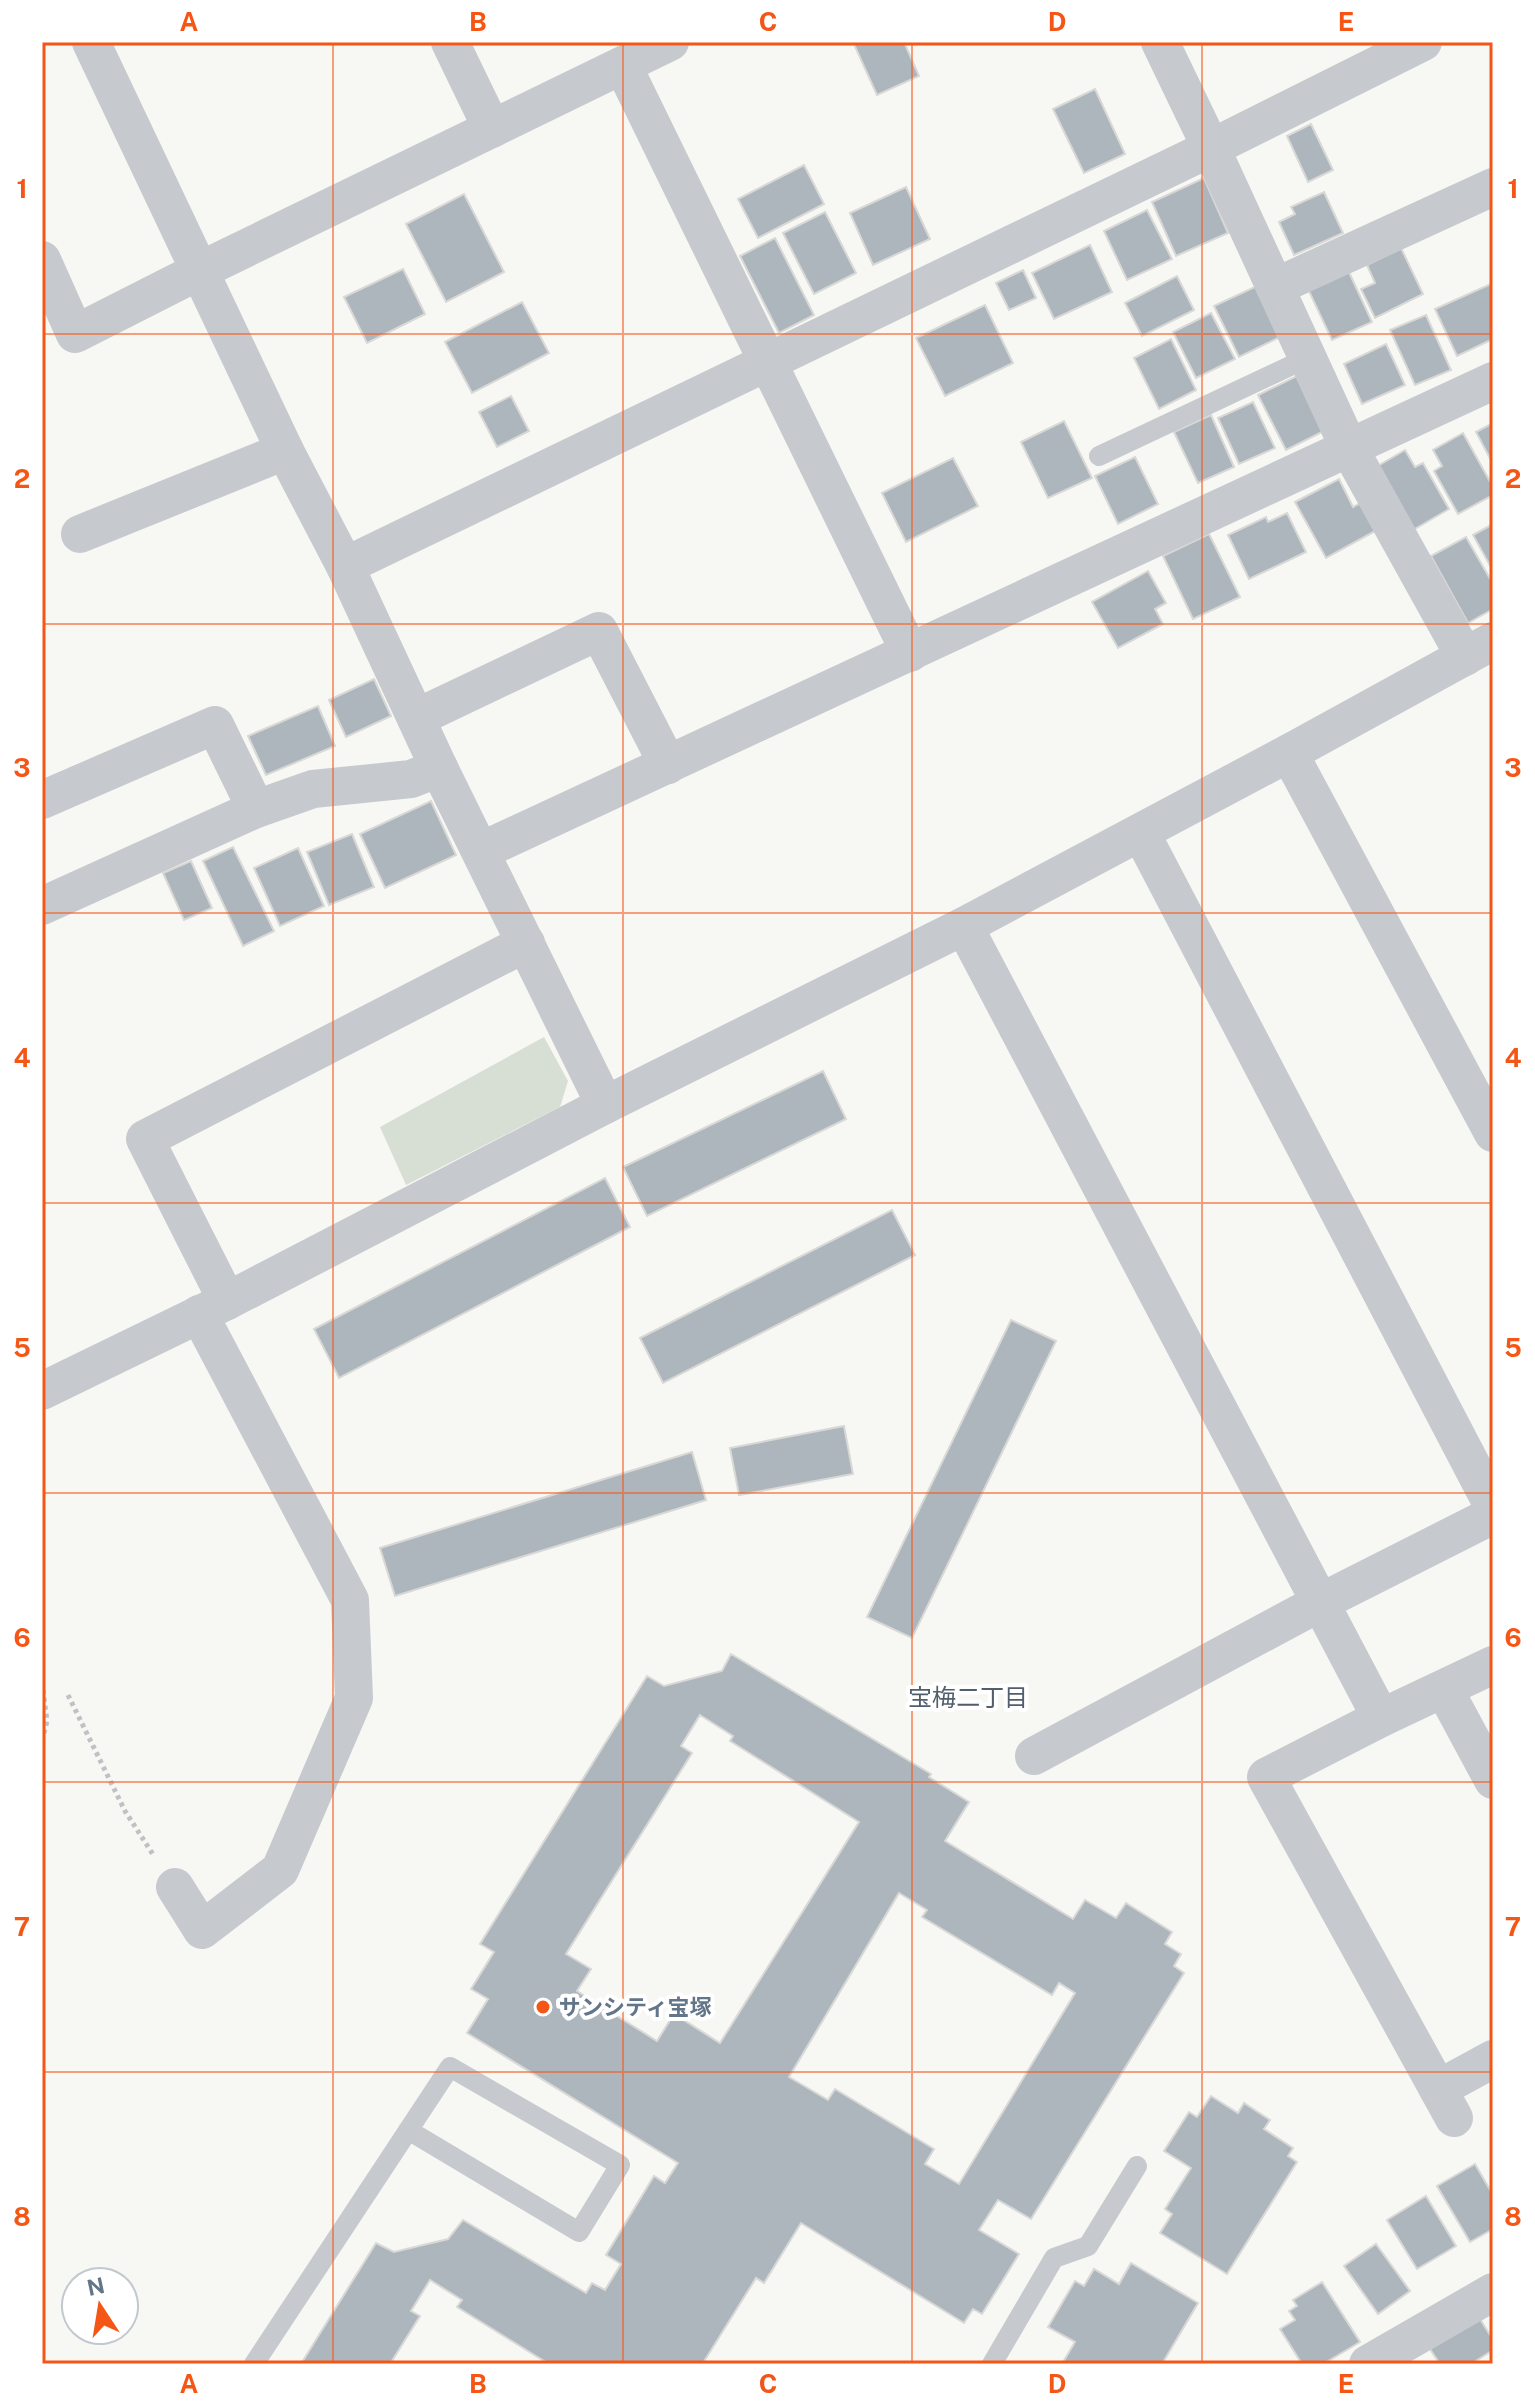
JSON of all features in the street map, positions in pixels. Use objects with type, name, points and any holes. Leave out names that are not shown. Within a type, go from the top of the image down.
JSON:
[{"type":"street","points":[[91,42],[285,451],[345,566],[439,768],[605,1105]]},
{"type":"street","points":[[450,42],[492,129]]},
{"type":"street","points":[[42,260],[75,334],[670,42]]},
{"type":"street","points":[[46,1377],[213,1308],[605,1105],[964,926],[1289,753],[1482,656],[1349,448],[1160,42]]},
{"type":"street","points":[[345,566],[767,364],[1423,42]]},
{"type":"street","points":[[623,66],[910,653]]},
{"type":"street","points":[[1275,287],[1493,187]]},
{"type":"street","points":[[481,851],[1493,381]]},
{"type":"street","points":[[80,534],[285,451]]},
{"type":"street","points":[[416,718],[599,631],[668,765]]},
{"type":"street","points":[[42,800],[215,725],[256,809]]},
{"type":"street","points":[[1289,753],[1493,1133]]},
{"type":"street","points":[[42,906],[256,809],[313,789],[411,779],[439,768]]},
{"type":"street","points":[[1141,833],[1493,1506]]},
{"type":"street","points":[[964,926],[1381,1718]]},
{"type":"street","points":[[175,1887],[202,1930],[280,1870],[354,1698],[350,1600],[213,1308],[145,1139],[526,943]]},
{"type":"street","points":[[1034,1756],[1321,1602],[1493,1515]]},
{"type":"street","points":[[1493,1665],[1266,1777],[1446,2104],[1493,2059]]},
{"type":"street","points":[[1444,1689],[1493,1780]]},
{"type":"street","points":[[1368,2364],[1493,2292]]},
{"type":"lane","points":[[1099,456],[1307,358]]},
{"type":"lane","points":[[254,2364],[408,2130],[450,2067],[620,2165],[579,2232],[408,2130]]},
{"type":"lane","points":[[992,2364],[1054,2258],[1088,2246],[1137,2166]]},
{"type":"path","points":[[42,1682],[47,1721],[42,1741]]},
{"type":"path","points":[[68,1695],[125,1811],[175,1887]]},
{"type":"shaded area","points":[[544,1037],[568,1081],[560,1107],[406,1185],[380,1127]]},
{"type":"building","points":[[853,42],[904,42],[919,76],[877,95]]},
{"type":"building","points":[[1095,89],[1125,154],[1084,173],[1053,109]]},
{"type":"building","points":[[1311,124],[1333,170],[1308,182],[1287,136]]},
{"type":"building","points":[[804,165],[824,204],[758,238],[738,199]]},
{"type":"building","points":[[1204,178],[1228,233],[1176,256],[1152,202]]},
{"type":"building","points":[[906,187],[930,239],[873,265],[850,213]]},
{"type":"building","points":[[1324,192],[1343,233],[1294,255],[1279,222],[1295,214],[1291,207]]},
{"type":"building","points":[[464,194],[504,272],[446,302],[406,224]]},
{"type":"building","points":[[1147,210],[1172,259],[1127,280],[1104,231]]},
{"type":"building","points":[[825,212],[856,273],[814,294],[783,233]]},
{"type":"building","points":[[775,238],[814,315],[779,333],[740,256]]},
{"type":"building","points":[[1090,245],[1112,292],[1054,319],[1032,273]]},
{"type":"building","points":[[1401,248],[1423,294],[1375,318],[1361,289],[1375,283],[1367,265]]},
{"type":"building","points":[[403,269],[425,314],[367,343],[344,297]]},
{"type":"building","points":[[1023,270],[1036,298],[1009,310],[996,283]]},
{"type":"building","points":[[1348,270],[1372,322],[1332,340],[1308,289]]},
{"type":"building","points":[[1177,276],[1194,310],[1142,336],[1125,303]]},
{"type":"building","points":[[1493,283],[1493,339],[1457,356],[1435,309]]},
{"type":"building","points":[[1259,285],[1284,335],[1239,357],[1214,306]]},
{"type":"building","points":[[522,302],[549,353],[472,393],[445,342]]},
{"type":"building","points":[[985,305],[1013,363],[945,396],[916,338]]},
{"type":"building","points":[[1211,313],[1235,359],[1196,378],[1173,332]]},
{"type":"building","points":[[1426,315],[1451,370],[1415,385],[1390,330]]},
{"type":"building","points":[[1171,339],[1196,390],[1159,409],[1134,358]]},
{"type":"building","points":[[1386,344],[1405,385],[1362,404],[1344,364]]},
{"type":"building","points":[[1301,374],[1328,429],[1286,450],[1258,395]]},
{"type":"building","points":[[511,396],[529,431],[497,447],[479,412]]},
{"type":"building","points":[[1253,402],[1275,448],[1239,464],[1218,418]]},
{"type":"building","points":[[1211,415],[1234,467],[1198,483],[1174,432]]},
{"type":"building","points":[[1064,421],[1092,478],[1048,498],[1021,442]]},
{"type":"building","points":[[1493,423],[1493,464],[1476,432]]},
{"type":"building","points":[[1463,433],[1493,487],[1493,495],[1458,514],[1434,471],[1442,466],[1433,450]]},
{"type":"building","points":[[1405,450],[1415,467],[1423,463],[1449,509],[1413,530],[1376,467]]},
{"type":"building","points":[[1135,457],[1158,504],[1118,524],[1095,476]]},
{"type":"building","points":[[953,458],[978,506],[906,542],[882,493]]},
{"type":"building","points":[[1339,479],[1353,507],[1362,502],[1377,530],[1326,558],[1295,502]]},
{"type":"building","points":[[1287,513],[1306,552],[1249,579],[1228,535],[1266,517],[1268,522]]},
{"type":"building","points":[[1493,524],[1493,571],[1473,535]]},
{"type":"building","points":[[1209,534],[1240,597],[1193,619],[1163,556]]},
{"type":"building","points":[[1466,537],[1493,584],[1493,609],[1468,623],[1431,556]]},
{"type":"building","points":[[1148,571],[1166,603],[1155,609],[1163,624],[1118,648],[1092,602]]},
{"type":"building","points":[[374,679],[391,716],[346,737],[329,700]]},
{"type":"building","points":[[318,706],[335,746],[266,775],[248,736]]},
{"type":"building","points":[[431,801],[456,855],[385,888],[360,834]]},
{"type":"building","points":[[352,834],[374,887],[329,905],[307,852]]},
{"type":"building","points":[[233,847],[274,931],[243,946],[203,861]]},
{"type":"building","points":[[298,848],[324,906],[280,926],[254,868]]},
{"type":"building","points":[[191,861],[212,908],[184,920],[163,873]]},
{"type":"building","points":[[823,1071],[846,1119],[647,1216],[623,1167]]},
{"type":"building","points":[[605,1178],[630,1227],[339,1378],[314,1329]]},
{"type":"building","points":[[892,1210],[915,1255],[663,1383],[640,1338]]},
{"type":"building","points":[[1011,1320],[1056,1341],[912,1638],[867,1617]]},
{"type":"building","points":[[844,1426],[853,1474],[739,1495],[730,1448]]},
{"type":"building","points":[[692,1452],[706,1500],[395,1596],[380,1548]]},
{"type":"building","name":"サンシティ宝塚","points":[[731,1654],[931,1774],[929,1777],[969,1802],[945,1841],[1073,1919],[1085,1900],[1116,1918],[1126,1903],[1172,1932],[1165,1944],[1181,1954],[1174,1966],[1184,1973],[1031,2219],[998,2200],[979,2230],[1019,2254],[982,2314],[973,2309],[964,2323],[801,2223],[764,2283],[756,2278],[705,2364],[549,2364],[457,2307],[462,2300],[430,2280],[411,2311],[420,2316],[390,2364],[301,2364],[376,2243],[394,2252],[448,2239],[463,2220],[586,2293],[592,2283],[605,2290],[621,2264],[606,2255],[654,2176],[665,2183],[678,2163],[467,2033],[488,1999],[471,1989],[494,1952],[480,1944],[647,1676],[664,1686],[722,1671]],"holes":[[[700,1715],[733,1736],[730,1741],[859,1822],[720,2043],[674,2014],[657,2041],[577,1991],[591,1969],[566,1954],[692,1753],[681,1746]],[[899,1893],[927,1910],[922,1917],[1052,1995],[1059,1983],[1075,1993],[959,2184],[925,2164],[934,2149],[835,2089],[828,2100],[789,2077]]]},
{"type":"building","points":[[1211,2096],[1238,2113],[1244,2103],[1270,2120],[1264,2129],[1293,2148],[1288,2156],[1297,2162],[1227,2274],[1160,2233],[1172,2214],[1165,2209],[1191,2168],[1164,2151],[1189,2112],[1197,2117]]},
{"type":"building","points":[[1475,2164],[1493,2195],[1493,2229],[1470,2242],[1437,2186]]},
{"type":"building","points":[[1426,2196],[1456,2246],[1417,2269],[1387,2220]]},
{"type":"building","points":[[1376,2244],[1410,2291],[1378,2314],[1344,2266]]},
{"type":"building","points":[[1131,2263],[1198,2303],[1162,2364],[1062,2364],[1075,2342],[1048,2327],[1075,2281],[1084,2286],[1094,2269],[1119,2284]]},
{"type":"building","points":[[1322,2282],[1360,2342],[1323,2364],[1302,2364],[1280,2329],[1295,2320],[1289,2311],[1297,2306],[1293,2300]]},
{"type":"building","points":[[1480,2319],[1493,2340],[1493,2350],[1471,2364],[1440,2364],[1430,2349]]},
{"type":"place","name":"サンシティ宝塚","points":[[543,2007]]},
{"type":"district","name":"宝梅二丁目","points":[[968,1697]]}]
